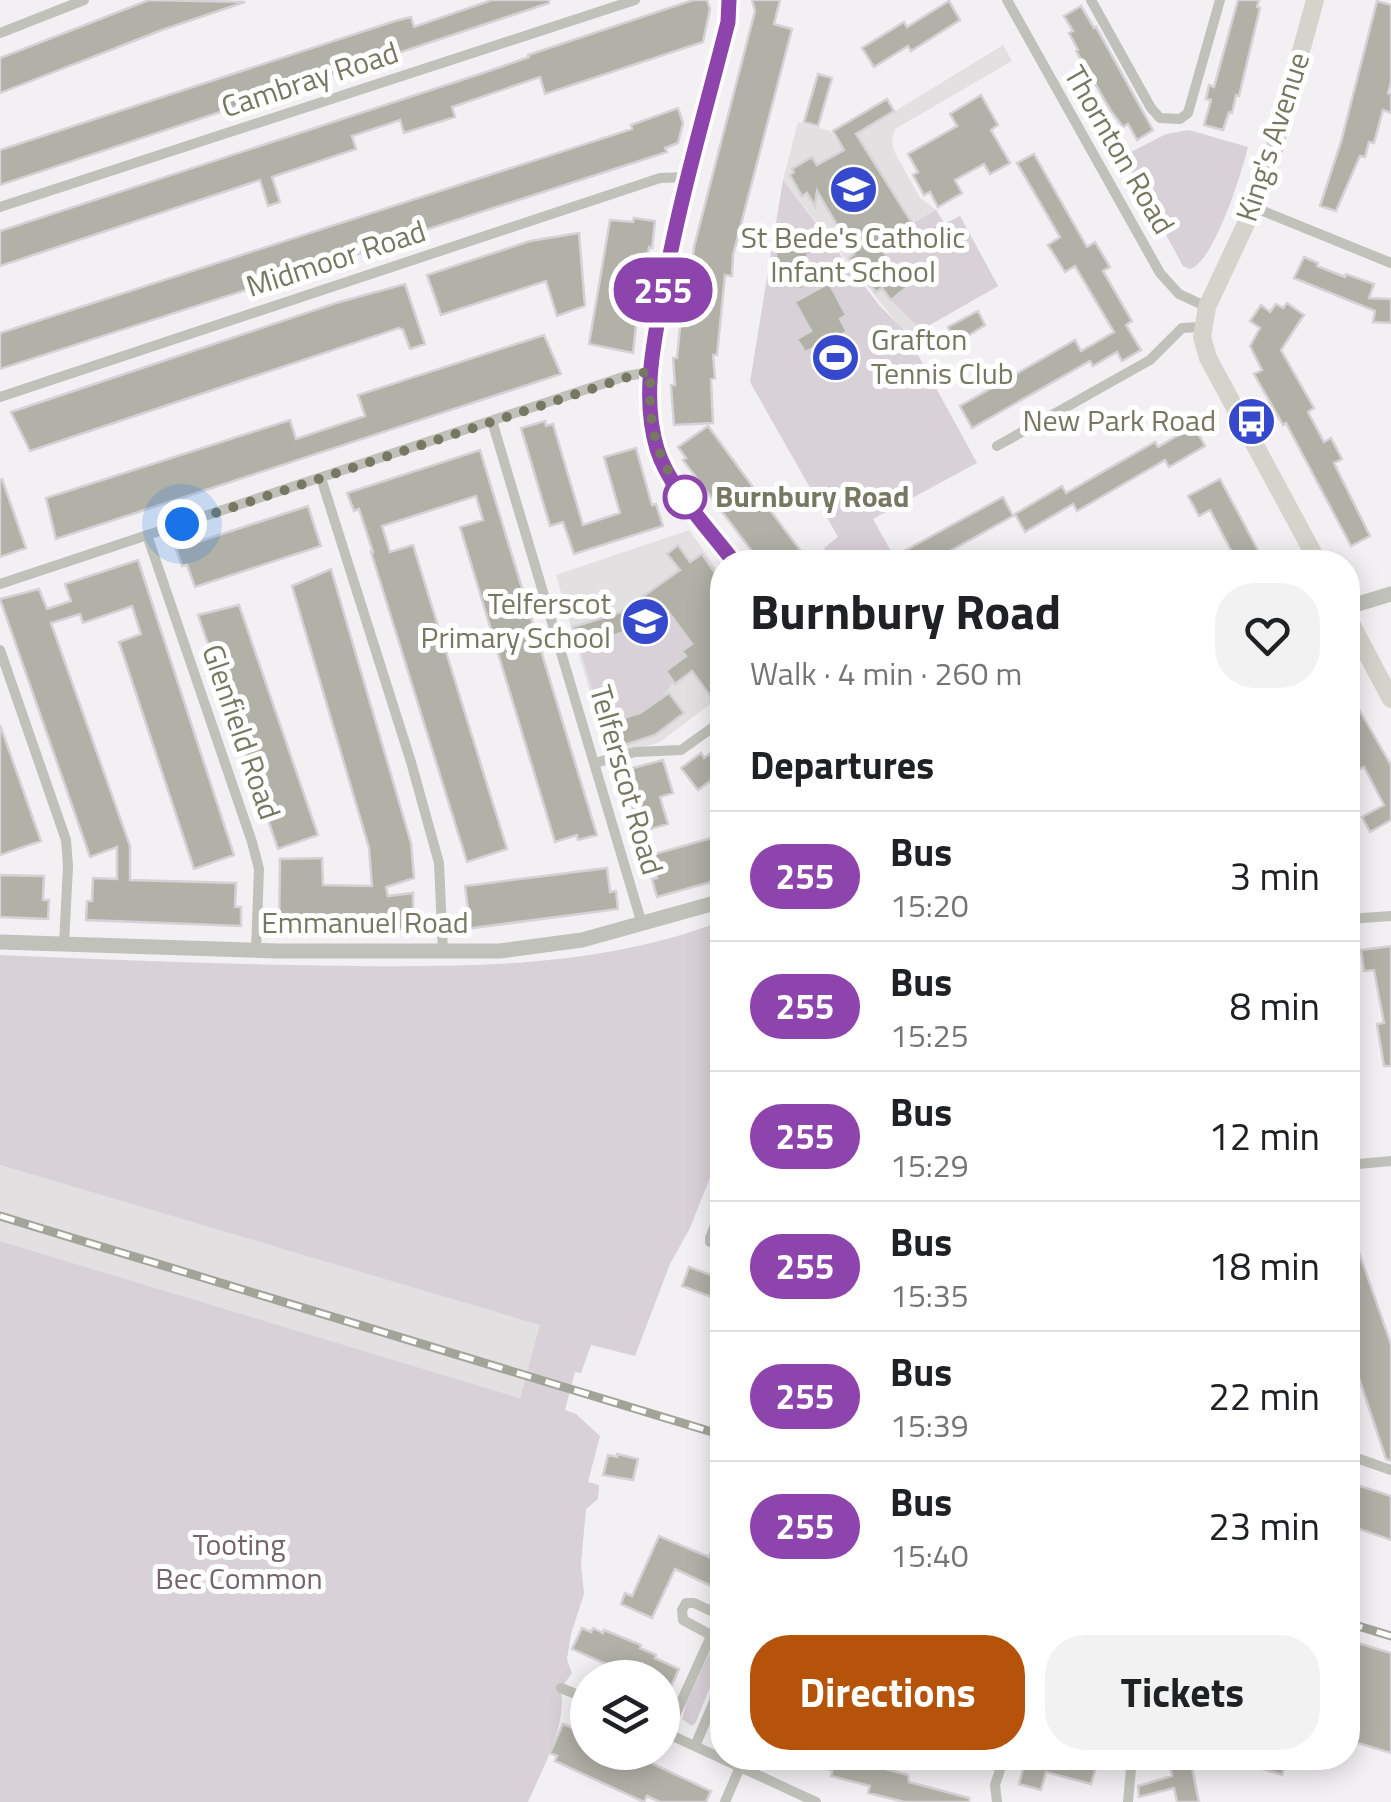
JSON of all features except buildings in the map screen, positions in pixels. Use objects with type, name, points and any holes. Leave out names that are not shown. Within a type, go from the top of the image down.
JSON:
[{"type":"main road","name":"King's Avenue","points":[[1202,326],[1207,306],[1269,170],[1315,0]]},
{"type":"main road","points":[[1202,326],[1207,355],[1312,550]]},
{"type":"main road","points":[[1360,641],[1391,699]]},
{"type":"street","points":[[0,33],[84,0]]},
{"type":"street","name":"Cambray Road","points":[[0,207],[635,0]]},
{"type":"street","points":[[725,550],[662,462],[651,417],[651,372],[666,272],[728,22],[730,0]]},
{"type":"street","name":"Thornton Road","points":[[1007,0],[1160,272],[1179,294],[1207,306]]},
{"type":"street","points":[[1091,0],[1152,108],[1160,118],[1172,120],[1188,112],[1220,0]]},
{"type":"street","name":"Midmoor Road","points":[[0,397],[660,178],[688,177]]},
{"type":"street","points":[[1254,208],[1391,263]]},
{"type":"street","points":[[997,446],[1150,360],[1182,328],[1202,326]]},
{"type":"street","points":[[0,584],[626,376],[651,372]]},
{"type":"street","name":"Telferscot Road","points":[[492,422],[642,924]]},
{"type":"street","points":[[322,478],[439,862],[443,952]]},
{"type":"street","name":"Glenfield Road","points":[[147,535],[252,842],[258,869],[256,950]]},
{"type":"street","points":[[1360,603],[1391,594]]},
{"type":"street","points":[[0,650],[66,840],[64,944]]},
{"type":"street","points":[[595,763],[635,752],[682,750],[710,730]]},
{"type":"street","name":"Emmanuel Road","points":[[0,942],[443,952],[554,945],[710,904]]},
{"type":"street","points":[[1360,918],[1391,916]]},
{"type":"street","points":[[1360,1164],[1391,1161]]},
{"type":"street","points":[[1360,1459],[1391,1470]]},
{"type":"street","points":[[710,1610],[694,1603],[686,1603],[682,1610],[684,1620],[710,1635]]},
{"type":"street","points":[[680,1701],[710,1638]]},
{"type":"street","points":[[561,1688],[570,1692]]},
{"type":"street","points":[[695,1746],[710,1711]]},
{"type":"street","points":[[680,1739],[710,1753]]},
{"type":"street","points":[[725,1802],[739,1770]]},
{"type":"street","points":[[744,1770],[816,1802]]},
{"type":"street","points":[[997,1802],[995,1785],[1000,1770]]},
{"type":"street","points":[[1128,1802],[1131,1770]]},
{"type":"shaded area","name":"St Bede's Catholic Infant School","points":[[1003,45],[1012,61],[895,129],[892,138],[893,149],[920,198],[936,210],[944,224],[960,216],[998,286],[908,337],[783,180],[798,122],[830,131],[840,145]]},
{"type":"shaded area","name":"Telferscot Primary School","points":[[689,530],[710,559],[710,704],[660,742],[609,758],[556,575]]},
{"type":"shaded area","points":[[0,1165],[541,1324],[520,1398],[0,1241]]},
{"type":"green space","points":[[1189,130],[1248,147],[1217,234],[1199,263],[1190,269],[1183,266],[1123,156],[1166,134]]},
{"type":"green space","name":"Grafton Tennis Club","points":[[783,180],[879,305],[905,331],[977,463],[873,519],[890,550],[825,550],[838,537],[750,382]]},
{"type":"green space","points":[[936,210],[945,224],[960,216],[998,286],[921,330],[891,300],[910,284],[877,244]]},
{"type":"green space","points":[[667,610],[692,644],[682,651],[686,656],[676,678],[659,699],[632,719],[603,724],[579,646],[632,629],[652,614],[655,618]]},
{"type":"green space","name":"Tooting Bec Common","points":[[710,925],[710,1177],[690,1228],[670,1264],[635,1356],[591,1345],[581,1373],[575,1372],[565,1410],[576,1414],[600,1436],[588,1482],[599,1485],[598,1499],[586,1509],[581,1564],[584,1594],[571,1634],[567,1659],[570,1676],[561,1688],[557,1732],[528,1802],[0,1802],[0,1241],[520,1398],[540,1325],[0,1165],[0,955],[403,966],[542,961],[633,947]]},
{"type":"green space","points":[[709,1654],[710,1686],[692,1726],[682,1719]]},
{"type":"railway","points":[[0,1216],[710,1431]]},
{"type":"railway","points":[[1360,1627],[1391,1636]]},
{"type":"bus line","name":"255","points":[[725,550],[662,462],[650,402],[655,335],[668,265],[728,22],[729,0]]},
{"type":"place","name":"St Bede's Catholic Infant School","points":[[853,189]]},
{"type":"place","name":"Grafton Tennis Club","points":[[836,357]]},
{"type":"place","name":"New Park Road","points":[[1251,421]]},
{"type":"place","name":"Burnbury Road","points":[[685,497]]},
{"type":"place","name":"Telferscot Primary School","points":[[646,621]]},
{"type":"route","points":[[182,524],[626,376],[651,372],[651,417],[656,446],[670,477],[685,497]]}]
